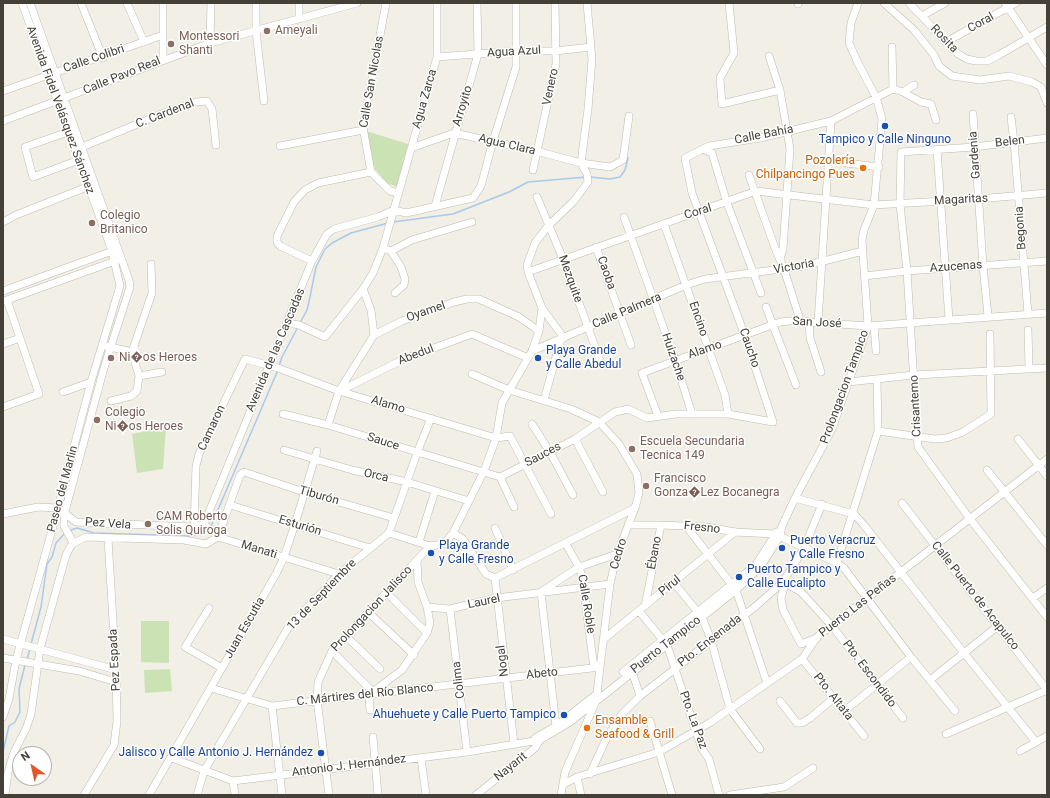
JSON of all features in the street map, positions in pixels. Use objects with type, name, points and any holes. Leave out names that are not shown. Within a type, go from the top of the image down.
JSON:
[{"type":"street","name":"Avenida Fidel Velásquez Sánchez","points":[[22,3],[61,100],[82,147],[115,250]]},
{"type":"street","name":"Avenida Fidel Velásquez Sánchez","points":[[30,3],[51,74]]},
{"type":"street","points":[[81,3],[103,58]]},
{"type":"street","points":[[126,3],[144,42]]},
{"type":"street","points":[[163,3],[163,60]]},
{"type":"street","points":[[210,43],[212,3]]},
{"type":"street","points":[[256,3],[256,31],[264,100]]},
{"type":"street","points":[[299,19],[300,3]]},
{"type":"street","name":"Calle Pavo Real","points":[[3,121],[210,43],[357,3]]},
{"type":"street","name":"Calle San Nicolas","points":[[371,172],[363,130],[386,3]]},
{"type":"street","name":"Agua Zarca","points":[[392,212],[399,193],[437,57],[437,3]]},
{"type":"street","name":"Arroyito","points":[[435,206],[454,133],[478,54],[477,3]]},
{"type":"street","points":[[288,322],[299,325],[325,337],[363,289],[373,273],[383,248],[392,212],[406,213],[473,198],[481,186],[516,67],[516,3]]},
{"type":"street","name":"Venero","points":[[533,170],[554,74],[555,3]]},
{"type":"street","points":[[544,400],[562,338],[542,308],[528,272],[527,265],[535,243],[548,226],[574,201],[588,182],[586,174],[580,163],[588,109],[591,46],[587,3]]},
{"type":"street","points":[[729,3],[734,53],[720,78],[722,104],[780,90]]},
{"type":"street","name":"Prolongacion Tampico","points":[[777,535],[832,429],[848,382],[871,326],[863,250],[864,230],[874,205],[882,119],[876,98],[849,43],[851,23],[858,3]]},
{"type":"street","points":[[884,3],[914,30],[934,55],[939,66],[952,76],[980,80],[1009,76],[1032,82],[1040,87],[1047,103]]},
{"type":"street","name":"Rosita","points":[[909,3],[958,54],[967,59],[987,61],[1047,27]]},
{"type":"street","points":[[922,16],[945,3]]},
{"type":"street","name":"Coral","points":[[946,42],[1006,5],[1016,3]]},
{"type":"street","points":[[1006,5],[1047,65]]},
{"type":"street","name":"Calle Colibri","points":[[3,92],[51,74],[103,58],[163,35]]},
{"type":"street","name":"Agua Azul","points":[[437,57],[517,51],[555,50],[591,46]]},
{"type":"street","points":[[892,47],[893,89],[903,92],[921,102],[931,104],[936,120]]},
{"type":"street","points":[[769,56],[780,90],[790,149],[783,249],[780,259]]},
{"type":"street","points":[[903,92],[914,86]]},
{"type":"street","name":"Calle Bahía","points":[[692,193],[685,158],[703,149],[718,144],[760,138],[831,121],[893,89]]},
{"type":"street","name":"Avenida Fidel Velásquez Sánchez","points":[[61,100],[68,132],[79,160],[87,187],[119,260]]},
{"type":"street","name":"C. Cardenal","points":[[82,147],[164,113],[196,102],[207,101],[212,109],[216,144]]},
{"type":"street","name":"Gardenia","points":[[972,114],[988,316]]},
{"type":"street","name":"Agua Clara","points":[[454,133],[536,151],[580,163],[610,167],[623,160],[629,116]]},
{"type":"street","name":"Begonia","points":[[1011,117],[1028,314]]},
{"type":"street","points":[[818,322],[831,121]]},
{"type":"street","points":[[280,146],[363,130]]},
{"type":"street","points":[[68,132],[25,147],[33,177],[79,160]]},
{"type":"street","points":[[411,148],[454,133]]},
{"type":"street","name":"Belen","points":[[901,152],[974,147],[1047,138]]},
{"type":"street","points":[[703,149],[712,154],[727,203],[761,293]]},
{"type":"street","points":[[937,150],[950,320]]},
{"type":"street","name":"Crisantemo","points":[[901,152],[900,204],[907,270],[914,375],[916,437],[918,447],[923,456],[970,519],[1047,617]]},
{"type":"street","points":[[846,163],[878,167]]},
{"type":"street","points":[[312,261],[280,246],[277,242],[277,236],[294,202],[305,190],[318,183],[371,172],[390,191],[399,193]]},
{"type":"street","points":[[749,175],[784,269],[800,320]]},
{"type":"street","points":[[3,222],[16,215],[87,187]]},
{"type":"street","name":"Coral","points":[[528,272],[596,247],[727,203],[756,191],[786,193],[874,205]]},
{"type":"street","name":"Caucho","points":[[692,193],[745,336],[773,422],[728,414]]},
{"type":"street","name":"Magaritas","points":[[874,205],[978,199],[1047,193]]},
{"type":"street","name":"Mezquite","points":[[537,197],[563,259],[601,363]]},
{"type":"street","name":"Avenida de las Cascadas","points":[[204,524],[312,261],[327,234],[334,229],[378,218],[392,212]]},
{"type":"street","name":"Huizache","points":[[624,217],[675,360],[692,414]]},
{"type":"street","points":[[391,251],[412,240],[472,222]]},
{"type":"street","name":"Encino","points":[[664,224],[725,394],[728,414]]},
{"type":"street","name":"Caoba","points":[[596,247],[631,345]]},
{"type":"street","points":[[383,248],[391,251],[401,267],[405,279],[404,285],[395,293]]},
{"type":"street","points":[[3,291],[115,250]]},
{"type":"street","name":"Victoria","points":[[723,276],[784,269],[863,250]]},
{"type":"street","points":[[3,408],[39,394],[20,338],[5,301],[119,260]]},
{"type":"street","name":"Paseo del Marlin","points":[[3,717],[23,661],[24,644],[58,508],[91,382],[119,293],[119,260]]},
{"type":"street","name":"Paseo del Marlin","points":[[73,542],[64,526],[64,515],[110,347],[130,287],[130,280],[119,260]]},
{"type":"street","name":"Azucenas","points":[[865,276],[907,270],[1047,261]]},
{"type":"street","points":[[111,401],[131,396],[137,391],[140,376],[132,352],[152,293],[151,264]]},
{"type":"street","name":"Calle Palmera","points":[[532,351],[686,285],[723,276]]},
{"type":"street","points":[[328,425],[339,391],[374,334],[371,310],[363,289]]},
{"type":"street","name":"Oyamel","points":[[374,334],[402,321],[467,299],[479,299],[498,307],[540,331]]},
{"type":"street","points":[[766,307],[796,385]]},
{"type":"street","points":[[431,418],[389,533],[430,546],[444,544],[453,532],[484,471],[496,438],[502,403],[532,351],[540,331],[542,308]]},
{"type":"street","name":"San José","points":[[745,336],[773,325],[800,320],[809,322],[871,326],[910,324],[988,316],[1047,313]]},
{"type":"street","points":[[809,322],[810,338],[821,372]]},
{"type":"street","points":[[871,326],[876,351]]},
{"type":"street","points":[[1028,330],[1029,368]]},
{"type":"street","name":"Abedul","points":[[339,391],[404,359],[472,334],[528,358]]},
{"type":"street","points":[[878,431],[935,439],[947,438],[963,432],[991,414],[990,334]]},
{"type":"street","name":"Alamo","points":[[658,416],[642,373],[745,336]]},
{"type":"street","points":[[3,344],[20,338]]},
{"type":"street","points":[[102,345],[132,352]]},
{"type":"street","name":"Camaron","points":[[194,527],[196,466],[199,454],[245,358],[269,366]]},
{"type":"street","name":"Alamo","points":[[269,366],[339,391],[496,438],[510,436],[526,464]]},
{"type":"street","points":[[848,382],[914,375],[1047,368]]},
{"type":"street","points":[[140,376],[162,372]]},
{"type":"street","name":"Cedro","points":[[472,374],[509,390],[572,409],[599,422],[619,444],[637,474],[639,492],[635,508],[617,554],[610,584],[604,639],[597,668],[596,697]]},
{"type":"street","points":[[837,562],[854,514],[878,431],[877,379]]},
{"type":"street","points":[[63,392],[91,382]]},
{"type":"street","points":[[599,422],[615,412],[628,409],[648,418],[692,414],[728,414]]},
{"type":"street","name":"Sauce","points":[[282,414],[328,425],[417,453],[484,471]]},
{"type":"street","name":"Sauces","points":[[500,477],[575,439],[599,422]]},
{"type":"street","points":[[532,424],[550,452],[574,495]]},
{"type":"street","points":[[78,432],[86,434]]},
{"type":"street","points":[[575,439],[603,492]]},
{"type":"street","points":[[1018,439],[1047,476]]},
{"type":"street","name":"Orca","points":[[284,450],[315,460],[407,482],[435,492],[469,501]]},
{"type":"street","name":"Juan Escutia","points":[[149,795],[172,758],[284,558],[317,451]]},
{"type":"street","name":"Puerto Las Peñas","points":[[564,784],[577,777],[659,752],[730,708],[802,658],[817,638],[1047,458]]},
{"type":"street","points":[[526,464],[551,514]]},
{"type":"street","points":[[987,470],[1047,546]]},
{"type":"street","points":[[484,471],[500,477],[514,507]]},
{"type":"street","name":"Tiburón","points":[[230,505],[240,475],[244,472],[304,492],[394,518]]},
{"type":"street","points":[[420,542],[435,492]]},
{"type":"street","points":[[795,498],[822,504],[854,514],[1036,742]]},
{"type":"street","name":"Calle Puerto de Acapulco","points":[[902,503],[1047,690]]},
{"type":"street","name":"Pto. Ensenada","points":[[590,774],[607,737],[622,714],[640,696],[784,583],[804,548],[822,504]]},
{"type":"street","points":[[108,539],[184,540],[206,544],[218,537],[230,505]]},
{"type":"street","name":"Esturión","points":[[230,505],[370,548]]},
{"type":"street","points":[[3,514],[38,507],[58,508]]},
{"type":"street","name":"Pez Vela","points":[[58,508],[64,515],[76,522],[194,527]]},
{"type":"street","points":[[453,532],[463,538],[486,574],[495,578],[566,544],[635,508]]},
{"type":"street","points":[[194,527],[204,524],[218,537]]},
{"type":"street","name":"Fresno","points":[[628,525],[660,524],[777,535]]},
{"type":"street","name":"Ébano","points":[[642,608],[660,524]]},
{"type":"street","points":[[686,526],[734,588],[767,683]]},
{"type":"street","points":[[495,528],[513,570]]},
{"type":"street","name":"Pirul","points":[[604,639],[709,555],[735,532]]},
{"type":"street","name":"13 de Septiembre","points":[[197,795],[204,771],[288,628],[339,574],[389,533]]},
{"type":"street","points":[[777,535],[837,562],[868,598],[911,657],[955,711]]},
{"type":"street","name":"Puerto Tampico","points":[[540,738],[632,671],[761,566],[777,535]]},
{"type":"street","name":"Paseo del Marlin","points":[[5,795],[8,772],[14,752],[26,729],[31,714],[38,664],[38,648],[66,555],[73,542],[86,537],[108,539]]},
{"type":"street","name":"Manati","points":[[218,537],[339,574]]},
{"type":"street","name":"Pez Espada","points":[[84,795],[114,746],[118,721],[108,539]]},
{"type":"street","name":"Calle Roble","points":[[566,544],[580,567],[597,668]]},
{"type":"street","name":"Prolongacion Jalisco","points":[[329,795],[317,700],[318,682],[332,651],[347,637],[430,546]]},
{"type":"street","name":"Laurel","points":[[541,592],[580,567],[617,554]]},
{"type":"street","points":[[371,693],[402,670],[414,655],[427,633],[430,623],[427,607],[418,582],[417,561]]},
{"type":"street","name":"Nogal","points":[[495,578],[505,678],[514,744]]},
{"type":"street","points":[[674,583],[700,615],[711,640],[730,708],[760,750]]},
{"type":"street","points":[[784,583],[781,598],[783,610],[801,644],[817,638]]},
{"type":"street","name":"Pto. Escondido","points":[[784,583],[801,592],[832,626],[876,685],[903,718]]},
{"type":"street","name":"Laurel","points":[[427,607],[450,609],[496,598],[610,584]]},
{"type":"street","points":[[1032,598],[1047,588]]},
{"type":"street","points":[[541,592],[556,726]]},
{"type":"street","points":[[387,593],[427,633]]},
{"type":"street","points":[[208,608],[186,646],[186,649],[222,668]]},
{"type":"street","points":[[642,608],[666,643]]},
{"type":"street","name":"Colima","points":[[450,609],[467,752]]},
{"type":"street","points":[[369,613],[414,655]]},
{"type":"street","points":[[930,680],[998,626]]},
{"type":"street","points":[[347,637],[380,669]]},
{"type":"street","points":[[3,639],[116,670]]},
{"type":"street","name":"Puerto Tampico","points":[[540,738],[570,722],[596,697],[666,643]]},
{"type":"street","name":"Pto. La Paz","points":[[666,643],[702,749],[709,759],[719,795]]},
{"type":"street","points":[[332,651],[371,693],[370,710]]},
{"type":"street","points":[[843,712],[911,657]]},
{"type":"street","points":[[3,658],[78,671],[116,682]]},
{"type":"street","name":"Pto. Altata","points":[[802,658],[843,712],[864,736]]},
{"type":"street","name":"Abeto","points":[[459,684],[597,668]]},
{"type":"street","points":[[632,671],[640,696]]},
{"type":"street","name":"C. Mártires del Río Blanco","points":[[272,706],[371,693],[459,684]]},
{"type":"street","points":[[211,688],[272,706],[282,795]]},
{"type":"street","points":[[946,734],[1047,690]]},
{"type":"street","points":[[561,795],[569,761],[596,697]]},
{"type":"street","points":[[780,701],[797,724],[810,718],[833,699]]},
{"type":"street","points":[[650,721],[672,795]]},
{"type":"street","points":[[1020,751],[1047,736]]},
{"type":"street","points":[[373,737],[378,795]]},
{"type":"street","name":"Antonio J. Hernández","points":[[172,758],[233,781],[467,752],[540,738]]},
{"type":"street","name":"Nayarit","points":[[476,795],[535,748],[540,738]]},
{"type":"street","points":[[421,758],[426,795]]},
{"type":"street","points":[[730,795],[784,787],[813,768]]},
{"type":"street","points":[[577,777],[581,795]]},
{"type":"street","points":[[233,781],[235,795]]},
{"type":"green space","points":[[366,131],[408,144],[397,187],[387,183],[375,169]]},
{"type":"green space","points":[[166,427],[163,469],[137,473],[132,434]]},
{"type":"green space","points":[[141,621],[169,621],[169,663],[141,662]]},
{"type":"green space","points":[[170,669],[172,691],[145,693],[144,670]]},
{"type":"waterway","points":[[590,177],[610,179],[620,177],[625,170],[628,158]]},
{"type":"waterway","points":[[393,222],[453,214],[509,192],[528,182],[586,177]]},
{"type":"waterway","points":[[300,323],[307,310],[316,267],[325,249],[332,243],[351,233],[388,223]]},
{"type":"waterway","points":[[279,366],[282,357],[298,327]]},
{"type":"waterway","points":[[211,526],[278,370]]},
{"type":"waterway","points":[[68,531],[77,528],[94,533],[190,536],[204,534],[208,531]]},
{"type":"waterway","points":[[31,644],[41,607],[47,564],[52,557],[56,543],[65,533]]},
{"type":"waterway","points":[[27,659],[30,649]]},
{"type":"waterway","points":[[3,752],[9,726],[15,722],[20,712],[19,689],[25,665]]},
{"type":"place","name":"Ameyali","points":[[267,31]]},
{"type":"place","name":"Montessori Shanti","points":[[171,44]]},
{"type":"place","name":"Tampico y Calle Ninguno","points":[[885,126]]},
{"type":"place","name":"Pozolería Chilpancingo Pues","points":[[863,168]]},
{"type":"place","name":"Colegio Britanico","points":[[92,223]]},
{"type":"place","name":"Ni�os Heroes","points":[[111,358]]},
{"type":"place","name":"Playa Grande y Calle Abedul","points":[[538,358]]},
{"type":"place","name":"Colegio Ni�os Heroes","points":[[97,420]]},
{"type":"place","name":"Escuela Secundaria Tecnica 149","points":[[632,449]]},
{"type":"place","name":"Francisco Gonza�Lez Bocanegra","points":[[646,486]]},
{"type":"place","name":"CAM Roberto Solis Quiroga","points":[[148,524]]},
{"type":"place","name":"Puerto Veracruz y Calle Fresno","points":[[782,548]]},
{"type":"place","name":"Playa Grande y Calle Fresno","points":[[431,553]]},
{"type":"place","name":"Puerto Tampico y Calle Eucalipto","points":[[739,577]]},
{"type":"place","name":"Ahuehuete y Calle Puerto Tampico","points":[[564,715]]},
{"type":"place","name":"Ensamble Seafood & Grill","points":[[587,728]]},
{"type":"place","name":"Jalisco y Calle Antonio J. Hernández","points":[[321,753]]}]
